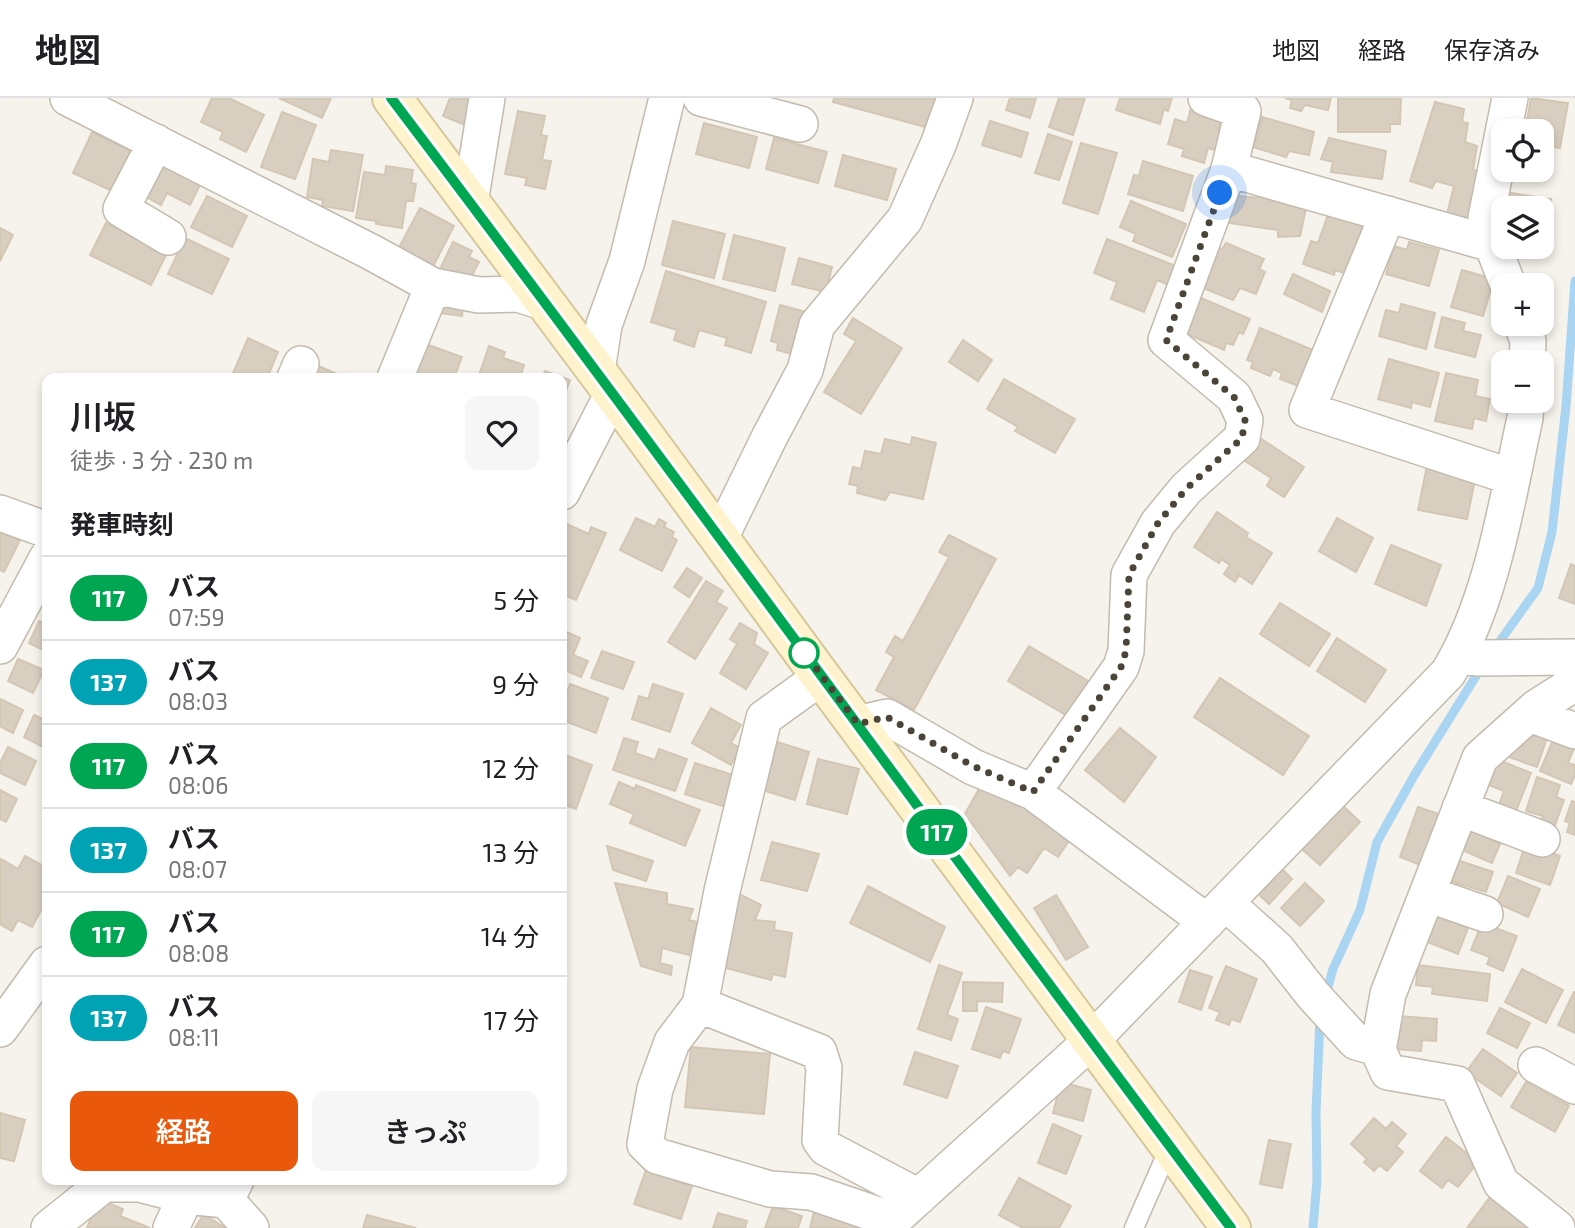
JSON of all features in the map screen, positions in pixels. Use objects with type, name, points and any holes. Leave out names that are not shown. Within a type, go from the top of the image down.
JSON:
[{"type":"main road","points":[[391,98],[605,382],[1231,1228]]},
{"type":"street","points":[[68,98],[433,286],[479,295],[518,294],[546,303]]},
{"type":"street","points":[[470,203],[487,98]]},
{"type":"street","points":[[567,479],[605,382],[604,326],[627,261],[667,98]]},
{"type":"street","points":[[701,98],[800,124]]},
{"type":"street","points":[[720,538],[805,370],[817,325],[905,219],[938,145],[955,98]]},
{"type":"street","points":[[1033,792],[1121,667],[1126,651],[1129,575],[1158,523],[1186,489],[1242,438],[1245,420],[1234,397],[1166,340],[1229,169],[1243,111],[1206,98]]},
{"type":"street","points":[[1491,240],[1486,218],[1510,98]]},
{"type":"street","points":[[156,142],[121,209],[168,237]]},
{"type":"street","points":[[1229,169],[1491,244]]},
{"type":"street","points":[[1388,215],[1307,410],[1512,477]]},
{"type":"street","points":[[397,373],[433,286]]},
{"type":"street","points":[[819,674],[807,687],[764,718],[722,891],[700,1005],[672,1042],[655,1089],[645,1144],[657,1156],[771,1189],[811,1192],[895,1225],[919,1197],[1091,1041],[1448,673],[1469,657],[1482,594],[1500,534],[1525,413]]},
{"type":"street","points":[[0,513],[42,528]]},
{"type":"street","points":[[0,646],[42,567]]},
{"type":"street","points":[[1469,657],[1570,666]]},
{"type":"street","points":[[1557,1228],[1501,1183],[1457,1084],[1388,1072],[1378,1048],[1388,994],[1480,758],[1530,714],[1570,666]]},
{"type":"street","points":[[1530,714],[1575,730]]},
{"type":"street","points":[[858,724],[887,717],[973,766],[1033,792],[1277,949],[1356,1042],[1378,1048]]},
{"type":"street","points":[[1461,808],[1542,839]]},
{"type":"street","points":[[1427,894],[1485,914]]},
{"type":"street","points":[[0,1029],[42,971]]},
{"type":"street","points":[[700,1005],[819,1052],[824,1068],[820,1140],[826,1148],[919,1197]]},
{"type":"street","points":[[1536,1065],[1575,1086]]},
{"type":"street","points":[[49,1228],[103,1185]]},
{"type":"street","points":[[144,1185],[186,1196],[231,1190],[251,1228]]},
{"type":"street","points":[[171,1228],[186,1196]]},
{"type":"lane","points":[[1134,1228],[1170,1146]]},
{"type":"building","points":[[212,98],[229,98],[264,115],[246,152],[220,139],[223,132],[201,122]]},
{"type":"building","points":[[279,98],[331,98],[322,118]]},
{"type":"building","points":[[450,98],[478,98],[467,126],[443,116]]},
{"type":"building","points":[[834,98],[937,98],[929,128],[833,102]]},
{"type":"building","points":[[1010,98],[1036,98],[1030,118],[1006,110]]},
{"type":"building","points":[[1059,98],[1085,98],[1073,135],[1049,127]]},
{"type":"building","points":[[1120,98],[1172,98],[1168,111],[1164,109],[1160,124],[1116,110]]},
{"type":"building","points":[[1285,98],[1331,98],[1328,110],[1305,105],[1301,111],[1290,108],[1292,100]]},
{"type":"building","points":[[1338,98],[1401,99],[1400,124],[1390,124],[1390,132],[1338,132]]},
{"type":"building","points":[[1531,98],[1568,103],[1560,148],[1554,147],[1554,119],[1527,119]]},
{"type":"building","points":[[1435,102],[1464,109],[1462,122],[1468,123],[1465,142],[1477,146],[1473,170],[1484,172],[1474,222],[1447,214],[1454,186],[1436,181],[1432,188],[1410,181]]},
{"type":"building","points":[[1191,108],[1222,117],[1218,129],[1226,131],[1220,152],[1208,148],[1204,163],[1182,156],[1184,149],[1168,144],[1175,119],[1187,123]]},
{"type":"building","points":[[518,111],[545,116],[541,135],[547,136],[542,160],[551,161],[545,189],[525,185],[527,178],[505,174]]},
{"type":"building","points":[[282,112],[316,125],[295,179],[261,167]]},
{"type":"building","points":[[1262,117],[1314,132],[1309,155],[1289,151],[1286,157],[1253,147]]},
{"type":"building","points":[[990,121],[1028,133],[1021,157],[982,145]]},
{"type":"building","points":[[704,123],[757,137],[749,168],[696,154]]},
{"type":"building","points":[[92,132],[131,151],[112,191],[73,173]]},
{"type":"building","points":[[1048,134],[1072,142],[1059,180],[1035,173]]},
{"type":"building","points":[[774,138],[827,152],[818,183],[766,169]]},
{"type":"building","points":[[1329,138],[1386,151],[1382,179],[1331,172],[1333,162],[1321,159]]},
{"type":"building","points":[[1081,143],[1117,153],[1098,214],[1063,203]]},
{"type":"building","points":[[331,150],[363,155],[353,211],[322,206],[323,200],[307,197],[313,159],[329,162]]},
{"type":"building","points":[[843,155],[896,169],[887,200],[835,186]]},
{"type":"building","points":[[163,161],[202,181],[190,205],[167,193],[161,205],[145,196]]},
{"type":"building","points":[[1143,161],[1193,176],[1183,211],[1128,194],[1134,175],[1139,176]]},
{"type":"building","points":[[386,166],[413,170],[411,183],[416,184],[413,201],[406,201],[402,228],[356,218],[364,172],[385,175]]},
{"type":"building","points":[[1505,192],[1531,196],[1504,196]]},
{"type":"building","points":[[1262,193],[1308,199],[1300,236],[1278,237],[1278,230],[1229,223],[1233,195],[1258,198]]},
{"type":"building","points":[[207,196],[247,216],[232,247],[191,227]]},
{"type":"building","points":[[1131,201],[1186,224],[1172,257],[1133,241],[1136,234],[1120,227]]},
{"type":"building","points":[[420,208],[454,226],[429,274],[395,255]]},
{"type":"building","points":[[1330,209],[1364,220],[1360,234],[1363,235],[1350,275],[1335,270],[1334,275],[1303,264],[1311,241],[1318,243]]},
{"type":"building","points":[[673,221],[725,234],[714,278],[662,265]]},
{"type":"building","points":[[106,223],[167,253],[151,285],[90,255]]},
{"type":"building","points":[[0,228],[13,235],[0,261]]},
{"type":"building","points":[[734,235],[785,248],[775,291],[723,279]]},
{"type":"building","points":[[185,238],[229,259],[212,294],[168,274]]},
{"type":"building","points":[[1107,239],[1176,266],[1169,285],[1157,280],[1144,312],[1111,299],[1117,282],[1094,273]]},
{"type":"building","points":[[453,242],[472,251],[469,257],[479,262],[466,287],[438,273]]},
{"type":"building","points":[[1409,242],[1439,250],[1429,286],[1386,274],[1394,246],[1407,250]]},
{"type":"building","points":[[1226,243],[1264,259],[1259,269],[1265,272],[1256,294],[1240,288],[1233,300],[1203,288],[1214,261],[1209,257],[1213,246],[1222,249]]},
{"type":"building","points":[[799,258],[832,267],[826,292],[792,284]]},
{"type":"building","points":[[1462,270],[1491,278],[1491,289],[1483,316],[1451,307]]},
{"type":"building","points":[[666,271],[766,302],[751,353],[725,345],[727,338],[699,330],[694,347],[674,340],[677,330],[651,322]]},
{"type":"building","points":[[1293,274],[1330,291],[1322,312],[1284,294]]},
{"type":"building","points":[[1194,295],[1250,319],[1243,334],[1239,332],[1233,345],[1226,343],[1224,350],[1180,331]]},
{"type":"building","points":[[440,296],[464,299],[462,316],[438,313]]},
{"type":"building","points":[[1401,304],[1435,313],[1426,349],[1379,336],[1386,310],[1399,313]]},
{"type":"building","points":[[780,305],[806,312],[796,355],[777,350],[778,343],[771,341]]},
{"type":"building","points":[[1442,317],[1465,323],[1463,331],[1481,335],[1475,357],[1435,347]]},
{"type":"building","points":[[853,318],[902,348],[861,414],[824,392],[856,341],[844,334]]},
{"type":"building","points":[[1260,328],[1313,350],[1298,386],[1280,379],[1282,373],[1273,369],[1270,376],[1251,368],[1253,362],[1247,360]]},
{"type":"building","points":[[248,338],[278,352],[269,373],[233,373]]},
{"type":"building","points":[[963,340],[992,360],[978,381],[949,362]]},
{"type":"building","points":[[423,343],[462,357],[456,373],[408,373]]},
{"type":"building","points":[[489,346],[505,352],[503,358],[524,365],[522,373],[480,373]]},
{"type":"building","points":[[1389,359],[1439,373],[1430,407],[1412,402],[1411,408],[1378,399]]},
{"type":"building","points":[[314,364],[335,373],[310,373]]},
{"type":"building","points":[[1446,373],[1478,380],[1475,396],[1490,399],[1486,421],[1474,418],[1472,429],[1435,421]]},
{"type":"building","points":[[1004,379],[1075,419],[1055,453],[1015,431],[1018,427],[987,409]]},
{"type":"building","points":[[912,437],[936,443],[923,499],[890,492],[885,500],[857,493],[858,486],[849,484],[853,467],[861,469],[865,451],[881,454],[885,439],[911,445]]},
{"type":"building","points":[[1260,438],[1304,467],[1284,497],[1267,486],[1271,478],[1245,461]]},
{"type":"building","points":[[1427,466],[1476,475],[1467,519],[1418,510]]},
{"type":"building","points":[[1217,512],[1248,533],[1246,537],[1272,553],[1252,584],[1239,575],[1235,582],[1224,574],[1230,565],[1221,559],[1219,563],[1194,547]]},
{"type":"building","points":[[636,518],[655,527],[659,519],[666,523],[664,527],[674,532],[672,537],[677,540],[662,571],[620,550]]},
{"type":"building","points":[[1337,518],[1373,538],[1356,572],[1319,551]]},
{"type":"building","points":[[567,524],[589,534],[591,527],[606,533],[576,600],[567,596]]},
{"type":"building","points":[[0,530],[20,540],[4,572],[0,570]]},
{"type":"building","points":[[949,535],[996,559],[914,710],[876,690],[894,657],[886,652],[895,636],[903,641],[949,557],[939,552]]},
{"type":"building","points":[[1391,545],[1441,565],[1426,606],[1375,584]]},
{"type":"building","points":[[1571,564],[1575,566],[1575,604],[1559,598]]},
{"type":"building","points":[[687,568],[702,578],[689,597],[674,587]]},
{"type":"building","points":[[706,581],[723,591],[716,602],[727,608],[695,659],[668,642]]},
{"type":"building","points":[[1280,603],[1330,634],[1309,666],[1260,634]]},
{"type":"building","points":[[39,621],[42,622],[42,650],[29,643]]},
{"type":"building","points":[[740,623],[757,633],[754,644],[768,653],[746,689],[720,673],[737,644],[730,639]]},
{"type":"building","points":[[567,632],[580,638],[573,655],[588,661],[581,677],[567,671]]},
{"type":"building","points":[[1337,638],[1386,670],[1365,702],[1317,671]]},
{"type":"building","points":[[1029,646],[1090,682],[1069,717],[1008,681]]},
{"type":"building","points":[[602,651],[634,662],[623,689],[591,678]]},
{"type":"building","points":[[18,659],[42,669],[33,693],[8,681]]},
{"type":"building","points":[[1220,678],[1309,736],[1283,775],[1194,717]]},
{"type":"building","points":[[570,684],[608,698],[596,733],[567,722],[567,693]]},
{"type":"building","points":[[653,684],[683,694],[670,732],[632,719],[639,696],[648,699]]},
{"type":"building","points":[[0,699],[23,710],[13,733],[0,726]]},
{"type":"building","points":[[711,708],[741,725],[731,743],[740,748],[731,765],[692,743]]},
{"type":"building","points":[[34,715],[42,719],[42,746],[24,737]]},
{"type":"building","points":[[1120,728],[1156,757],[1124,802],[1085,770]]},
{"type":"building","points":[[1529,729],[1548,735],[1537,767],[1509,757],[1518,734]]},
{"type":"building","points":[[624,738],[638,742],[635,753],[655,760],[659,749],[687,759],[675,791],[613,770]]},
{"type":"building","points":[[1553,740],[1574,748],[1568,763],[1575,765],[1571,784],[1540,771]]},
{"type":"building","points":[[774,741],[809,752],[795,800],[759,789]]},
{"type":"building","points":[[8,747],[36,761],[25,785],[0,773],[0,763]]},
{"type":"building","points":[[567,756],[592,765],[576,809],[567,806]]},
{"type":"building","points":[[1494,758],[1531,773],[1516,811],[1499,805],[1504,791],[1484,783]]},
{"type":"building","points":[[818,759],[859,769],[847,814],[807,804]]},
{"type":"building","points":[[695,763],[739,777],[729,808],[685,794]]},
{"type":"building","points":[[1537,777],[1560,785],[1556,797],[1564,800],[1555,825],[1541,821],[1543,816],[1526,811]]},
{"type":"building","points":[[985,778],[1073,835],[1058,857],[1044,848],[1027,873],[1018,867],[1010,876],[965,814]]},
{"type":"building","points":[[619,782],[635,789],[636,785],[700,810],[685,846],[630,823],[634,814],[610,804]]},
{"type":"building","points":[[0,790],[17,799],[6,822],[0,819]]},
{"type":"building","points":[[1337,800],[1360,822],[1320,865],[1296,844]]},
{"type":"building","points":[[1572,801],[1575,802],[1575,835],[1567,832],[1570,823],[1565,821]]},
{"type":"building","points":[[1418,807],[1442,815],[1423,866],[1400,857]]},
{"type":"building","points":[[1473,824],[1488,830],[1485,837],[1500,844],[1492,863],[1462,850]]},
{"type":"building","points":[[772,842],[819,854],[807,891],[761,880]]},
{"type":"building","points":[[607,846],[653,861],[646,881],[613,870]]},
{"type":"building","points":[[1537,847],[1560,856],[1550,885],[1516,873],[1524,849]]},
{"type":"building","points":[[25,856],[42,865],[42,908],[32,927],[18,920],[12,931],[0,924],[1,859],[18,869]]},
{"type":"building","points":[[1454,859],[1493,872],[1486,892],[1447,880]]},
{"type":"building","points":[[1274,861],[1292,879],[1269,904],[1250,886]]},
{"type":"building","points":[[1508,876],[1540,889],[1528,917],[1497,903]]},
{"type":"building","points":[[615,883],[667,893],[667,904],[693,909],[689,920],[697,922],[689,955],[662,948],[660,963],[672,966],[671,975],[641,966]]},
{"type":"building","points":[[1305,883],[1324,901],[1300,926],[1281,908]]},
{"type":"building","points":[[868,886],[945,927],[930,962],[850,923]]},
{"type":"building","points":[[731,890],[761,905],[755,920],[775,922],[774,930],[792,933],[785,977],[773,974],[771,980],[719,966]]},
{"type":"building","points":[[1056,895],[1088,947],[1066,960],[1034,908]]},
{"type":"building","points":[[1441,910],[1466,919],[1462,925],[1468,928],[1458,954],[1420,939]]},
{"type":"building","points":[[1482,923],[1517,936],[1503,971],[1487,964],[1490,957],[1471,950]]},
{"type":"building","points":[[939,965],[962,973],[947,1015],[958,1019],[951,1040],[918,1029]]},
{"type":"building","points":[[1418,965],[1490,974],[1487,1001],[1432,994],[1433,987],[1416,985]]},
{"type":"building","points":[[1226,966],[1257,979],[1240,1022],[1231,1019],[1229,1025],[1216,1020],[1220,1012],[1209,1008]]},
{"type":"building","points":[[1522,969],[1563,990],[1546,1023],[1505,1002]]},
{"type":"building","points":[[1190,970],[1212,977],[1201,1010],[1179,1002]]},
{"type":"building","points":[[963,982],[1003,983],[1002,1002],[977,1001],[977,1011],[963,1011]]},
{"type":"building","points":[[1575,992],[1575,1033],[1558,1025]]},
{"type":"building","points":[[986,1007],[1021,1019],[1009,1053],[1003,1051],[1000,1058],[972,1049]]},
{"type":"building","points":[[1500,1008],[1530,1023],[1517,1048],[1487,1033]]},
{"type":"building","points":[[1398,1016],[1437,1019],[1436,1041],[1422,1040],[1421,1051],[1396,1049]]},
{"type":"building","points":[[691,1047],[770,1054],[764,1114],[685,1107]]},
{"type":"building","points":[[1483,1049],[1517,1073],[1501,1096],[1466,1072]]},
{"type":"building","points":[[915,1052],[958,1066],[947,1098],[904,1084]]},
{"type":"building","points":[[1061,1082],[1091,1090],[1083,1121],[1053,1113]]},
{"type":"building","points":[[1526,1082],[1569,1106],[1555,1132],[1511,1107]]},
{"type":"building","points":[[0,1113],[25,1120],[14,1161],[0,1158]]},
{"type":"building","points":[[1374,1118],[1386,1129],[1392,1122],[1406,1134],[1396,1146],[1403,1152],[1387,1171],[1379,1165],[1374,1171],[1364,1162],[1367,1159],[1351,1144]]},
{"type":"building","points":[[1053,1124],[1081,1136],[1066,1174],[1038,1163]]},
{"type":"building","points":[[1446,1137],[1478,1162],[1458,1187],[1448,1180],[1442,1188],[1420,1171]]},
{"type":"building","points":[[1269,1140],[1291,1144],[1282,1188],[1260,1184]]},
{"type":"building","points":[[648,1164],[677,1173],[675,1181],[692,1186],[681,1219],[634,1204]]},
{"type":"building","points":[[1019,1178],[1071,1206],[1059,1228],[1023,1228],[999,1215]]},
{"type":"building","points":[[1490,1197],[1532,1228],[1467,1228]]},
{"type":"building","points":[[98,1199],[123,1209],[120,1216],[150,1228],[87,1228]]},
{"type":"building","points":[[773,1206],[802,1216],[798,1228],[765,1228]]},
{"type":"building","points":[[815,1208],[861,1220],[859,1228],[810,1228]]},
{"type":"building","points":[[718,1213],[747,1221],[745,1228],[713,1228]]},
{"type":"building","points":[[204,1214],[225,1228],[195,1228]]},
{"type":"building","points":[[367,1215],[416,1228],[363,1228]]},
{"type":"waterway","points":[[1495,648],[1538,588],[1552,532],[1566,406],[1575,281]]},
{"type":"waterway","points":[[1325,998],[1333,969],[1360,910],[1377,842],[1415,774],[1481,668]]},
{"type":"waterway","points":[[1313,1228],[1317,1180],[1316,1112],[1320,1018]]},
{"type":"bus line","name":"117","points":[[391,98],[613,393],[1231,1228]]},
{"type":"route","points":[[804,653],[803,651],[858,724],[887,717],[973,766],[1033,792],[1121,667],[1126,651],[1129,575],[1158,523],[1186,489],[1242,438],[1245,420],[1234,397],[1166,340],[1220,193]]}]
